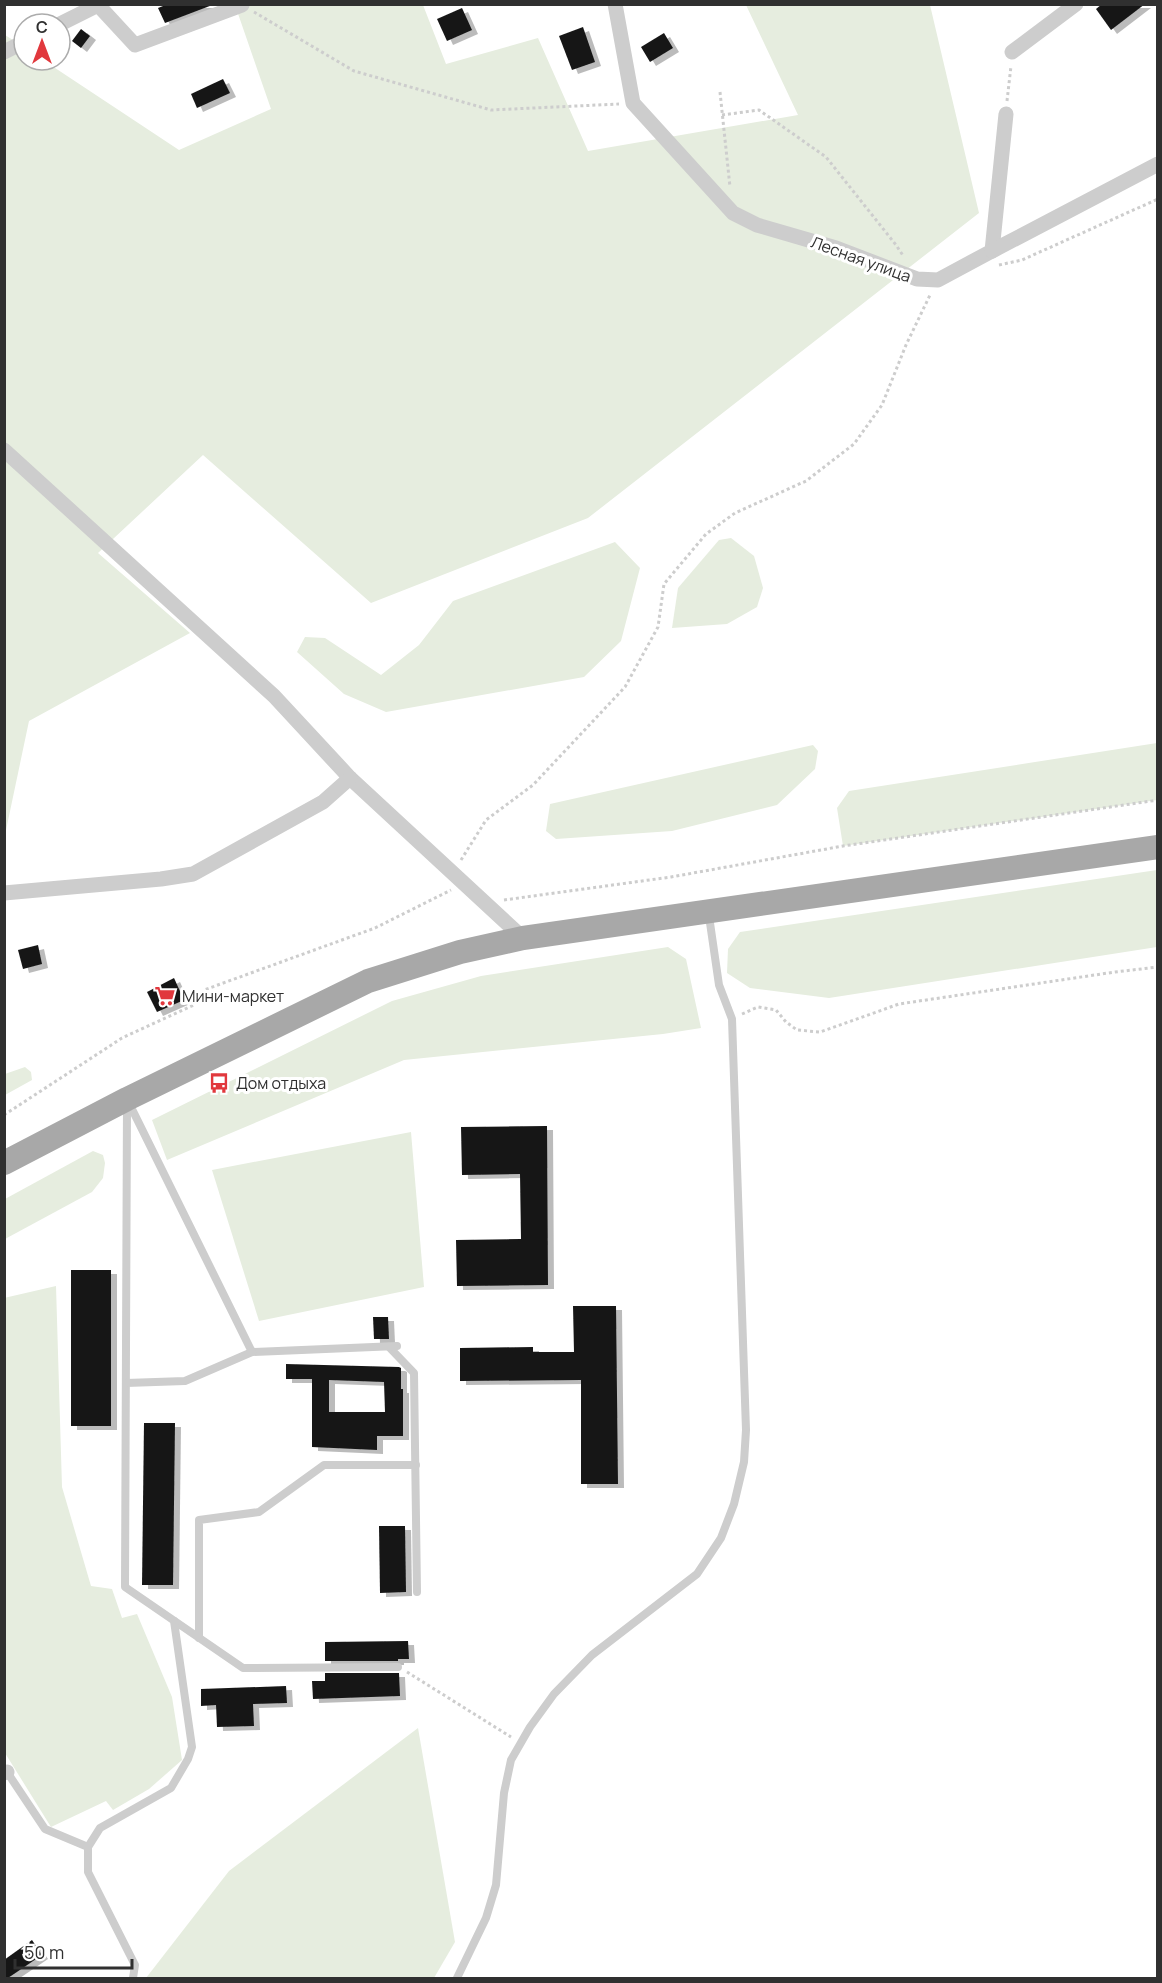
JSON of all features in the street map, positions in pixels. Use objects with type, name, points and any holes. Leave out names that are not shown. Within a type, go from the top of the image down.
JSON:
[{"type":"main road","points":[[4,1163],[127,1099],[368,981],[460,952],[523,938],[1158,847]]},
{"type":"street","points":[[615,4],[633,103]]},
{"type":"street","points":[[72,18],[98,5],[135,45],[242,5]]},
{"type":"street","points":[[1012,52],[1074,5]]},
{"type":"street","name":"Лесная улица","points":[[633,103],[733,213],[757,225],[836,248],[917,279],[938,280]]},
{"type":"street","points":[[992,251],[1006,114]]},
{"type":"street","points":[[938,280],[1158,164]]},
{"type":"street","points":[[4,450],[274,696],[350,778],[523,938]]},
{"type":"street","points":[[4,893],[193,874],[323,802],[350,778]]},
{"type":"lane","points":[[457,1978],[486,1918],[496,1885],[504,1793],[511,1761],[521,1743],[555,1694],[592,1655],[697,1574],[721,1538],[734,1504],[744,1462],[746,1430],[732,1018],[719,985],[708,911]]},
{"type":"lane","points":[[127,1099],[252,1352]]},
{"type":"lane","points":[[127,1099],[124,1587],[243,1668],[398,1666]]},
{"type":"lane","points":[[126,1383],[185,1381],[252,1352],[393,1347],[414,1372],[417,1592]]},
{"type":"lane","points":[[199,1638],[200,1520],[259,1512],[324,1465],[416,1465]]},
{"type":"lane","points":[[133,1978],[135,1965],[88,1872],[88,1847],[100,1828],[171,1788],[188,1759],[192,1747],[174,1621]]},
{"type":"lane","points":[[5,1771],[45,1829],[88,1847]]},
{"type":"path","points":[[242,5],[354,71],[491,110],[633,103]]},
{"type":"path","points":[[1006,114],[1012,52]]},
{"type":"path","points":[[720,92],[733,213]]},
{"type":"path","points":[[722,115],[759,110],[826,157],[896,245],[917,279]]},
{"type":"path","points":[[990,267],[1022,260],[1158,199]]},
{"type":"path","points":[[453,872],[486,820],[533,785],[625,687],[658,627],[664,584],[706,534],[735,513],[806,481],[854,444],[882,405],[906,345],[938,280]]},
{"type":"path","points":[[485,902],[671,877],[843,846],[1158,800]]},
{"type":"path","points":[[4,1115],[122,1038],[194,1005],[204,990],[375,928],[465,883]]},
{"type":"path","points":[[732,1018],[758,1007],[776,1010],[797,1030],[820,1032],[899,1004],[1115,972],[1158,968]]},
{"type":"path","points":[[398,1666],[521,1743]]},
{"type":"shaded area","points":[[235,5],[423,5],[446,64],[538,38],[588,151],[798,115],[746,5],[930,5],[979,213],[588,518],[371,603],[203,455],[98,553],[190,633],[29,721],[5,835],[5,35],[12,39],[12,72],[61,72],[179,150],[271,109]]},
{"type":"shaded area","points":[[731,538],[754,556],[763,588],[757,607],[727,624],[672,628],[678,588],[719,540]]},
{"type":"shaded area","points":[[615,542],[640,568],[621,641],[584,677],[386,712],[344,694],[297,652],[305,637],[325,638],[381,675],[419,645],[453,601]]},
{"type":"shaded area","points":[[1157,743],[1157,800],[843,846],[837,808],[849,791]]},
{"type":"shaded area","points":[[813,745],[818,751],[815,769],[777,805],[672,831],[556,839],[546,831],[550,804]]},
{"type":"shaded area","points":[[1157,870],[1157,947],[829,998],[750,988],[727,973],[728,949],[740,932]]},
{"type":"shaded area","points":[[668,947],[686,959],[701,1028],[663,1034],[404,1060],[167,1160],[152,1120],[392,1001],[481,976]]},
{"type":"shaded area","points":[[25,1067],[31,1072],[32,1080],[5,1095],[5,1074]]},
{"type":"shaded area","points":[[411,1132],[424,1287],[259,1321],[212,1170]]},
{"type":"shaded area","points":[[93,1151],[103,1155],[105,1163],[103,1178],[92,1192],[5,1239],[5,1199]]},
{"type":"shaded area","points":[[56,1286],[62,1487],[91,1586],[112,1589],[122,1618],[137,1614],[172,1697],[182,1760],[149,1789],[113,1810],[106,1801],[51,1827],[5,1753],[4,1298]]},
{"type":"shaded area","points":[[418,1728],[455,1942],[434,1978],[146,1978],[229,1871]]},
{"type":"building","points":[[168,4],[215,4],[165,23],[158,8]]},
{"type":"building","points":[[1102,4],[1145,4],[1111,30],[1096,9]]},
{"type":"building","points":[[462,8],[472,30],[447,41],[437,19]]},
{"type":"building","points":[[583,27],[595,62],[572,70],[559,36]]},
{"type":"building","points":[[81,29],[90,36],[81,48],[72,41]]},
{"type":"building","points":[[664,33],[673,48],[650,62],[641,47]]},
{"type":"building","points":[[223,79],[230,93],[197,108],[191,94]]},
{"type":"building","points":[[38,945],[42,964],[23,969],[18,950]]},
{"type":"building","name":"Мини-маркет","points":[[174,978],[184,1000],[157,1012],[147,992]]},
{"type":"building","points":[[547,1126],[548,1285],[457,1286],[456,1240],[521,1239],[520,1174],[462,1175],[461,1127]]},
{"type":"building","points":[[71,1270],[111,1270],[111,1426],[71,1426]]},
{"type":"building","points":[[573,1306],[616,1306],[618,1484],[581,1484],[581,1380],[460,1381],[460,1348],[533,1347],[533,1352],[574,1352]]},
{"type":"building","points":[[373,1317],[388,1317],[389,1339],[374,1339]]},
{"type":"building","points":[[286,1364],[399,1367],[401,1368],[401,1389],[403,1389],[403,1436],[377,1436],[377,1450],[312,1447],[312,1379],[286,1379]],"holes":[[[329,1380],[384,1382],[385,1412],[329,1412]]]},
{"type":"building","points":[[144,1423],[175,1423],[173,1585],[142,1585]]},
{"type":"building","points":[[379,1526],[405,1526],[406,1592],[380,1593]]},
{"type":"building","points":[[408,1641],[409,1659],[325,1661],[325,1642]]},
{"type":"building","points":[[325,1673],[399,1673],[400,1696],[313,1699],[312,1681],[325,1681]]},
{"type":"building","points":[[286,1686],[287,1703],[253,1704],[254,1726],[217,1727],[216,1705],[201,1706],[201,1689]]},
{"type":"building","points":[[32,1940],[42,1955],[8,1978],[4,1978],[4,1960]]},
{"type":"place","name":"Мини-маркет","points":[[165,996]]},
{"type":"place","name":"Дом отдыха","points":[[219,1083]]}]
